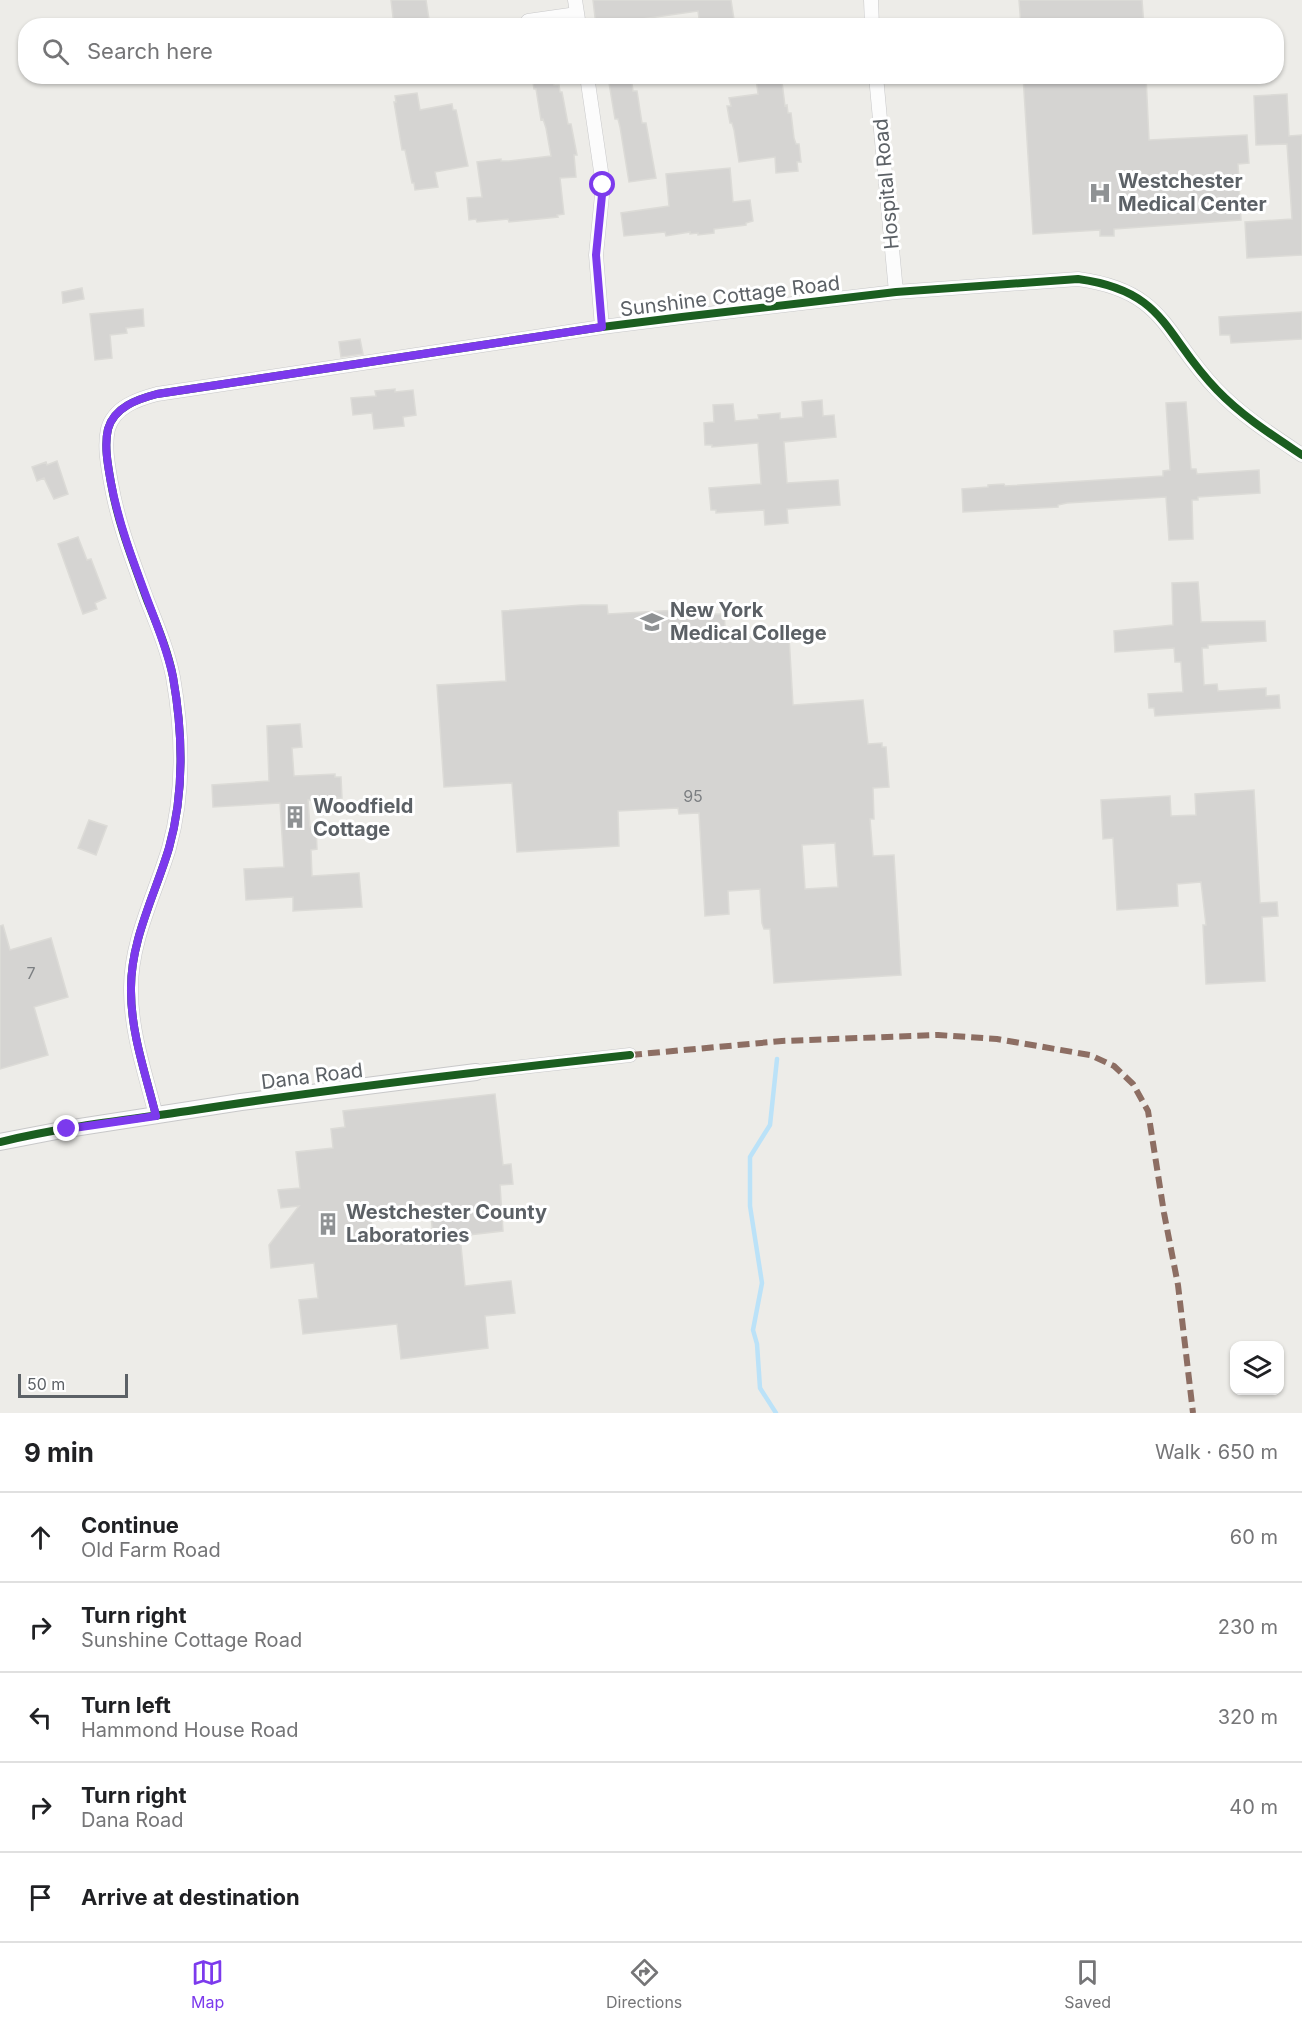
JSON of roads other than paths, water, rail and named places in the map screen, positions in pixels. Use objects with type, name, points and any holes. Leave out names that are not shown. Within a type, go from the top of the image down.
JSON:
[{"type":"street","points":[[871,0],[872,18]]},
{"type":"street","points":[[546,18],[577,13]]},
{"type":"street","points":[[587,84],[603,185],[596,255],[602,327]]},
{"type":"street","name":"Hospital Road","points":[[877,84],[896,292]]},
{"type":"street","name":"Sunshine Cottage Road","points":[[156,1116],[137,1044],[131,992],[133,960],[169,847],[178,808],[181,741],[171,669],[115,508],[108,468],[106,445],[109,428],[120,411],[136,399],[602,327],[896,292],[1078,279],[1108,285],[1134,295],[1155,312],[1175,334],[1195,365],[1217,391],[1258,426],[1302,455]]},
{"type":"street","name":"Dana Road","points":[[0,1142],[67,1129],[156,1116],[476,1072],[630,1055]]},
{"type":"waterway","points":[[776,1413],[760,1388],[757,1344],[753,1330],[762,1283],[750,1206],[750,1157],[770,1125],[777,1059]]},
{"type":"place","name":"Westchester Medical Center","points":[[1100,193]]},
{"type":"place","name":"New York Medical College","points":[[652,622]]},
{"type":"place","name":"Woodfield Cottage","points":[[295,817]]},
{"type":"place","name":"Westchester County Laboratories","points":[[328,1224]]}]
